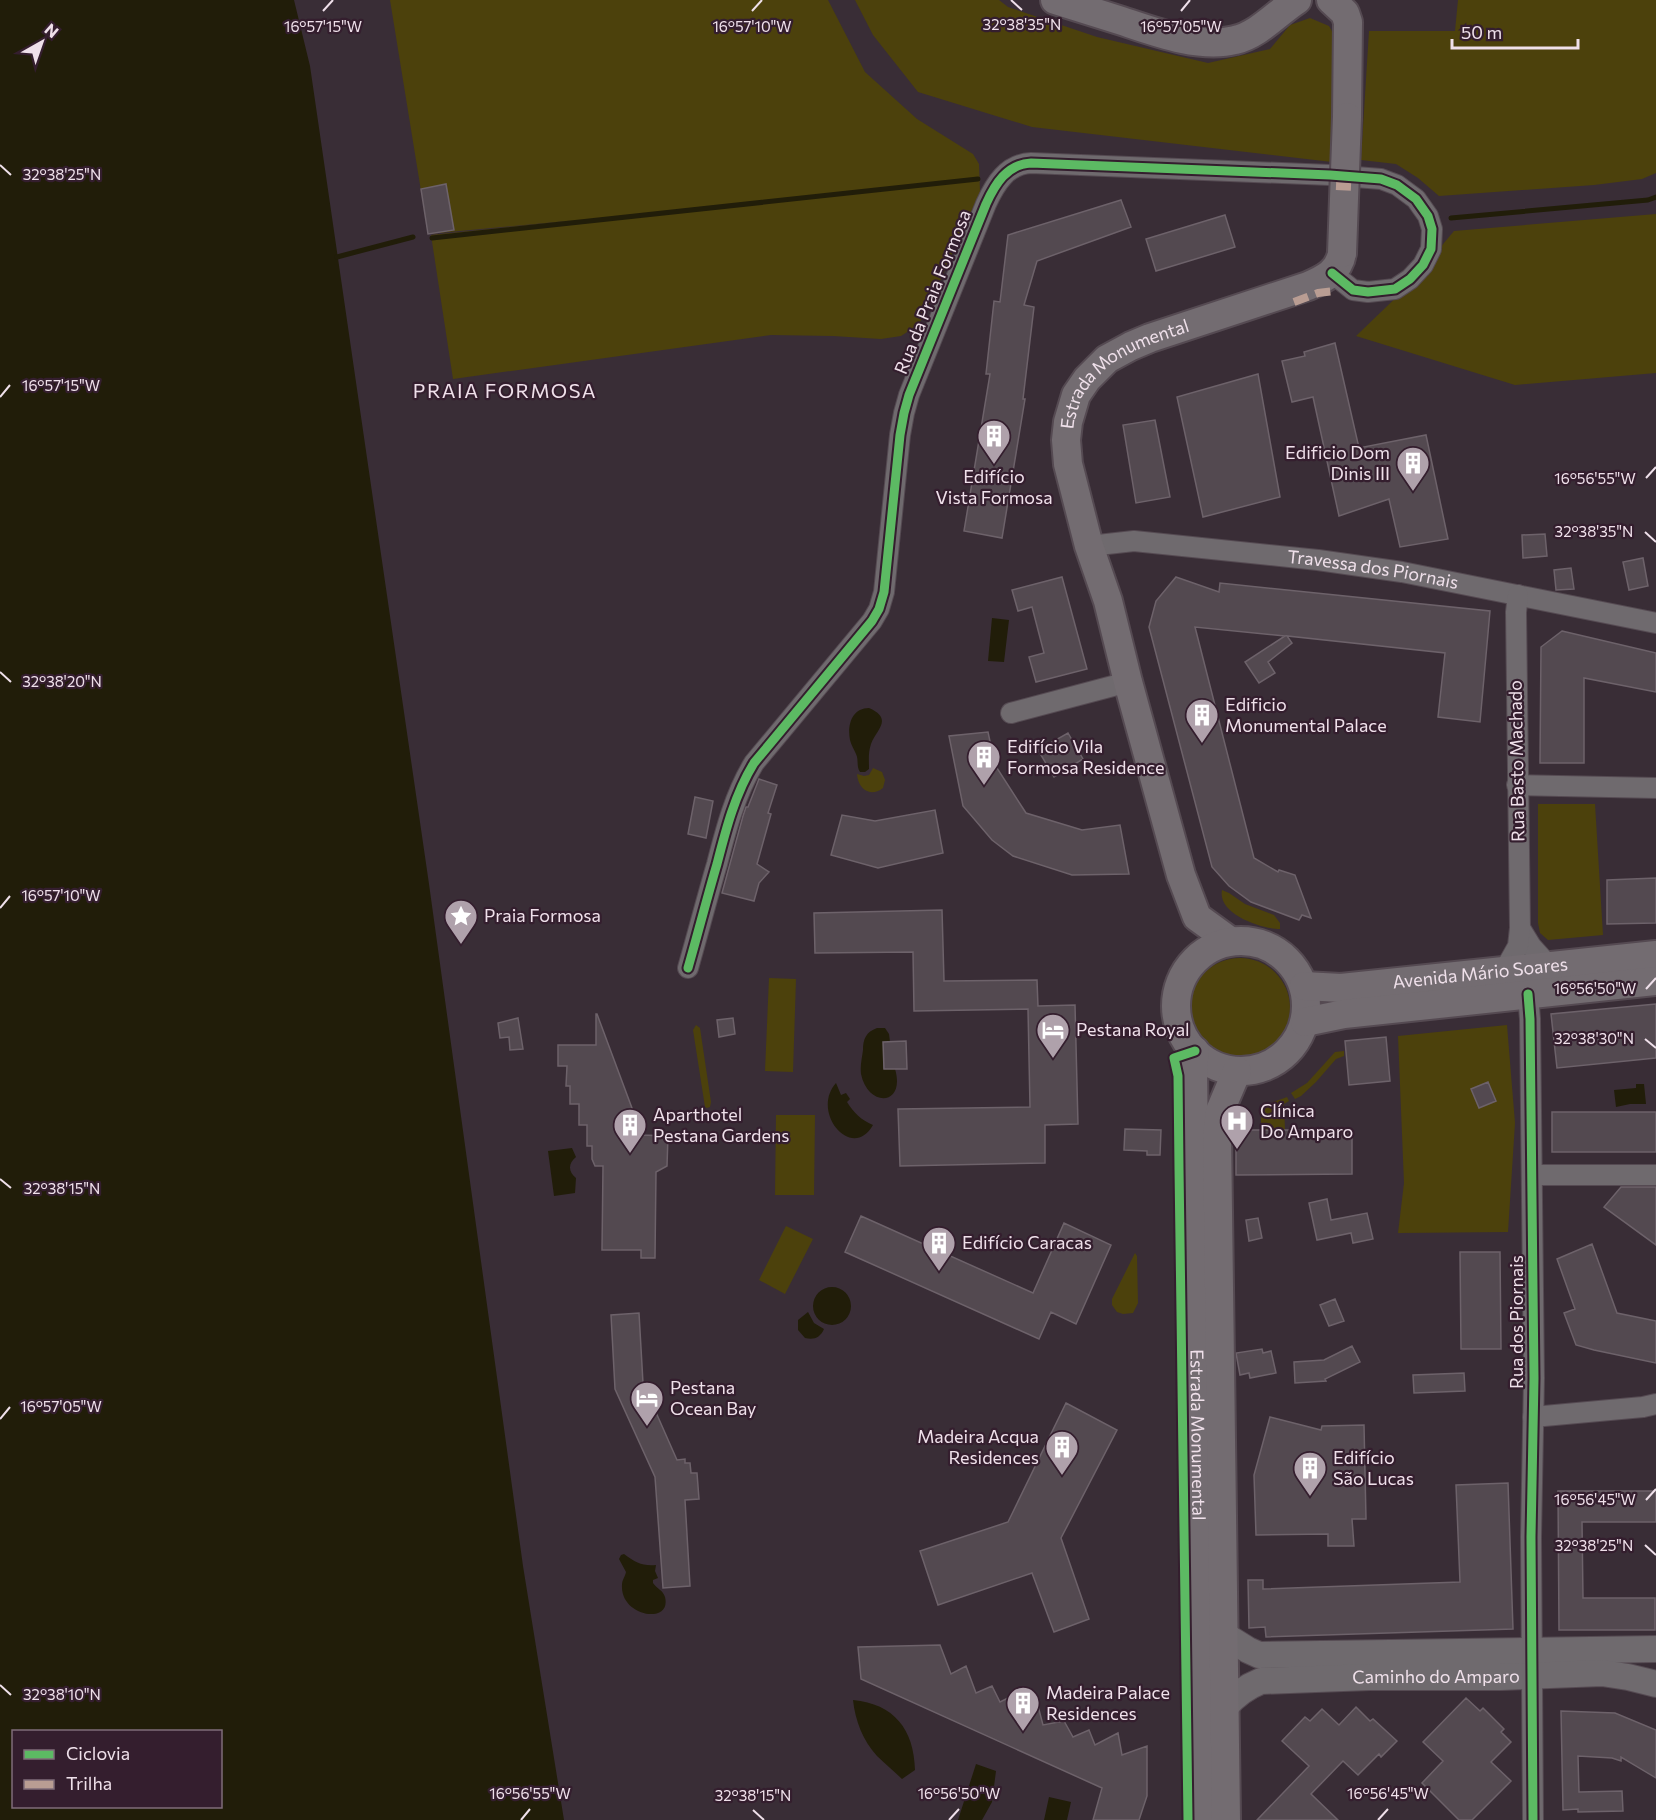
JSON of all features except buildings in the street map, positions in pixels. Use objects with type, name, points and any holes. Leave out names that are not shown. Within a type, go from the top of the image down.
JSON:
[{"type":"main road","points":[[1055,0],[1159,33],[1187,40],[1210,42],[1234,41],[1250,34],[1297,0]]},
{"type":"main road","points":[[1331,0],[1345,13],[1348,22],[1347,117],[1337,263]]},
{"type":"main road","name":"Estrada Monumental","points":[[1198,957],[1197,917],[1181,875],[1108,601],[1089,546],[1073,488],[1066,440],[1071,410],[1076,395],[1087,379],[1107,359],[1131,346],[1308,286],[1337,263]]},
{"type":"main road","points":[[1197,917],[1230,941]]},
{"type":"main road","points":[[1230,941],[1248,941],[1267,945],[1282,955],[1295,969],[1304,986],[1305,1022],[1298,1040],[1278,1060],[1265,1067],[1237,1071],[1214,1065],[1195,1051],[1184,1037],[1178,1021],[1176,1003],[1179,986],[1186,970],[1198,957],[1213,947],[1230,941]]},
{"type":"main road","name":"Avenida Mário Soares","points":[[1304,986],[1341,988],[1656,955]]},
{"type":"main road","name":"Avenida Mário Soares","points":[[1305,1022],[1344,1014],[1656,981]]},
{"type":"main road","name":"Estrada Monumental","points":[[1195,1051],[1192,1066],[1202,1820]]},
{"type":"main road","name":"Estrada Monumental","points":[[1226,1820],[1217,1135],[1220,1111],[1237,1071]]},
{"type":"street","name":"Rua da Praia Formosa","points":[[688,968],[726,830],[745,778],[754,763],[856,642],[879,609],[884,592],[904,412],[926,350],[986,204],[999,180],[1010,170],[1025,163],[1381,179],[1397,185],[1416,199],[1428,216],[1432,229],[1431,249],[1423,265],[1410,279],[1395,288],[1368,292],[1353,290],[1337,263]]},
{"type":"street","name":"Travessa dos Piornais","points":[[1089,546],[1134,541],[1318,560],[1402,572],[1656,623]]},
{"type":"street","name":"Rua Basto Machado","points":[[1504,971],[1518,946],[1520,928],[1517,785],[1516,612],[1518,595]]},
{"type":"street","points":[[1011,712],[1128,682]]},
{"type":"street","points":[[1517,785],[1656,788]]},
{"type":"street","points":[[1520,928],[1549,966]]},
{"type":"street","name":"Rua dos Piornais","points":[[1528,994],[1532,1175],[1533,1820]]},
{"type":"street","points":[[1532,1175],[1656,1175]]},
{"type":"street","points":[[1533,1417],[1656,1404]]},
{"type":"street","name":"Caminho do Amparo","points":[[1224,1635],[1259,1655],[1500,1651],[1533,1663],[1628,1677],[1654,1685]]},
{"type":"street","name":"Caminho do Amparo","points":[[1225,1707],[1235,1695],[1261,1681],[1370,1677],[1501,1677],[1533,1663],[1655,1649]]},
{"type":"street","points":[[1500,1651],[1509,1663],[1508,1671],[1501,1677]]},
{"type":"shaded area","points":[[0,0],[294,0],[310,66],[429,884],[523,1566],[564,1820],[0,1820]]},
{"type":"shaded area","points":[[390,0],[828,0],[865,72],[917,119],[973,154],[979,164],[980,192],[927,310],[918,325],[901,336],[881,339],[771,335],[453,379],[431,235],[577,220],[428,234]]},
{"type":"shaded area","points":[[855,0],[999,0],[1008,7],[1097,37],[1208,63],[1270,49],[1290,25],[1310,18],[1329,26],[1341,47],[1332,162],[1032,127],[918,92],[873,35]]},
{"type":"shaded area","points":[[1458,0],[1656,0],[1656,173],[1642,179],[1594,185],[1439,196],[1418,178],[1396,164],[1361,160],[1369,31],[1455,31]]},
{"type":"shaded area","points":[[1656,214],[1656,373],[1515,385],[1356,336],[1408,286],[1454,231]]},
{"type":"shaded area","points":[[992,618],[1009,620],[1004,662],[988,661]]},
{"type":"shaded area","points":[[869,708],[881,716],[882,721],[870,747],[869,769],[860,772],[849,729],[855,714]]},
{"type":"shaded area","points":[[873,768],[882,772],[885,780],[883,788],[869,792],[862,788],[857,774],[869,775]]},
{"type":"shaded area","points":[[1538,804],[1595,804],[1603,935],[1548,940],[1540,933],[1538,923]]},
{"type":"shaded area","points":[[1222,890],[1245,904],[1274,915],[1280,923],[1280,929],[1252,923],[1233,913],[1222,899]]},
{"type":"shaded area","points":[[1240,958],[1259,962],[1275,973],[1286,989],[1290,1008],[1286,1027],[1275,1043],[1259,1054],[1240,1058],[1221,1054],[1205,1043],[1194,1027],[1190,1008],[1194,989],[1205,973],[1221,962]]},
{"type":"shaded area","points":[[769,978],[796,979],[793,1072],[765,1071]]},
{"type":"shaded area","points":[[696,1025],[700,1028],[711,1102],[710,1107],[707,1108],[693,1030]]},
{"type":"shaded area","points":[[1507,1025],[1515,1123],[1508,1232],[1398,1233],[1404,1183],[1398,1036]]},
{"type":"shaded area","points":[[877,1028],[885,1028],[889,1034],[890,1042],[883,1042],[883,1069],[895,1069],[897,1081],[891,1096],[885,1098],[871,1093],[861,1074],[865,1039]]},
{"type":"shaded area","points":[[1344,1051],[1344,1056],[1336,1059],[1316,1082],[1295,1099],[1291,1093],[1307,1083],[1335,1052]]},
{"type":"shaded area","points":[[836,1083],[841,1095],[846,1093],[850,1099],[847,1102],[855,1113],[873,1125],[864,1135],[855,1138],[845,1136],[831,1119],[828,1107],[829,1095]]},
{"type":"shaded area","points":[[1636,1084],[1644,1084],[1646,1104],[1616,1107],[1614,1090],[1636,1088]]},
{"type":"shaded area","points":[[1287,1097],[1289,1101],[1284,1104],[1285,1130],[1261,1130],[1265,1107]]},
{"type":"shaded area","points":[[776,1115],[815,1115],[814,1195],[775,1195]]},
{"type":"shaded area","points":[[572,1148],[576,1157],[570,1168],[576,1178],[575,1193],[554,1196],[548,1151]]},
{"type":"shaded area","points":[[786,1226],[813,1239],[785,1294],[759,1280]]},
{"type":"shaded area","points":[[1135,1253],[1137,1256],[1138,1303],[1133,1313],[1123,1314],[1117,1312],[1112,1305],[1112,1299]]},
{"type":"shaded area","points":[[832,1287],[846,1292],[851,1306],[846,1320],[832,1325],[818,1320],[813,1306],[818,1292]]},
{"type":"shaded area","points":[[808,1312],[814,1323],[824,1329],[819,1336],[814,1338],[805,1338],[798,1330],[798,1320]]},
{"type":"shaded area","points":[[624,1554],[639,1563],[656,1565],[655,1571],[658,1578],[653,1580],[653,1583],[665,1597],[665,1606],[661,1611],[645,1614],[629,1604],[624,1596],[622,1585],[626,1572],[619,1559]]},
{"type":"shaded area","points":[[853,1700],[880,1707],[899,1721],[911,1742],[915,1770],[902,1779],[877,1756],[860,1730]]},
{"type":"shaded area","points":[[976,1764],[996,1771],[992,1802],[982,1820],[958,1820]]},
{"type":"shaded area","points":[[1049,1797],[1071,1802],[1067,1820],[1044,1820]]},
{"type":"waterway","points":[[432,238],[978,179]]},
{"type":"waterway","points":[[1451,218],[1648,200],[1656,197]]},
{"type":"waterway","points":[[337,257],[413,237]]},
{"type":"marked path","points":[[1336,186],[1358,187]]},
{"type":"marked path","points":[[1294,302],[1318,293],[1334,291]]},
{"type":"cycle path","points":[[688,968],[728,825],[747,775],[754,763],[872,621],[879,609],[884,592],[900,435],[909,395],[986,204],[993,189],[1003,176],[1015,167],[1031,163],[1330,175],[1381,179],[1397,185],[1416,199],[1428,216],[1432,229],[1431,249],[1423,265],[1410,279],[1395,289],[1368,292],[1353,290],[1332,273]]},
{"type":"cycle path","points":[[1528,994],[1534,1378],[1531,1537],[1533,1820]]},
{"type":"cycle path","points":[[1188,1820],[1178,1076],[1174,1058],[1195,1051]]},
{"type":"place","name":"Edifício Vista Formosa","points":[[994,465]]},
{"type":"place","name":"Edificio Dom Dinis III","points":[[1413,492]]},
{"type":"place","name":"Edificio Monumental Palace","points":[[1202,744]]},
{"type":"place","name":"Edifício Vila Formosa Residence","points":[[984,786]]},
{"type":"place","name":"Praia Formosa","points":[[461,945]]},
{"type":"place","name":"Pestana Royal","points":[[1053,1059]]},
{"type":"place","name":"Clínica Do Amparo","points":[[1237,1150]]},
{"type":"place","name":"Aparthotel Pestana Gardens","points":[[630,1154]]},
{"type":"place","name":"Edifício Caracas","points":[[939,1272]]},
{"type":"place","name":"Pestana Ocean Bay","points":[[647,1427]]},
{"type":"place","name":"Madeira Acqua Residences","points":[[1062,1476]]},
{"type":"place","name":"Edifício São Lucas","points":[[1310,1497]]},
{"type":"place","name":"Madeira Palace Residences","points":[[1023,1732]]},
{"type":"district","name":"PRAIA FORMOSA","points":[[505,391]]}]
